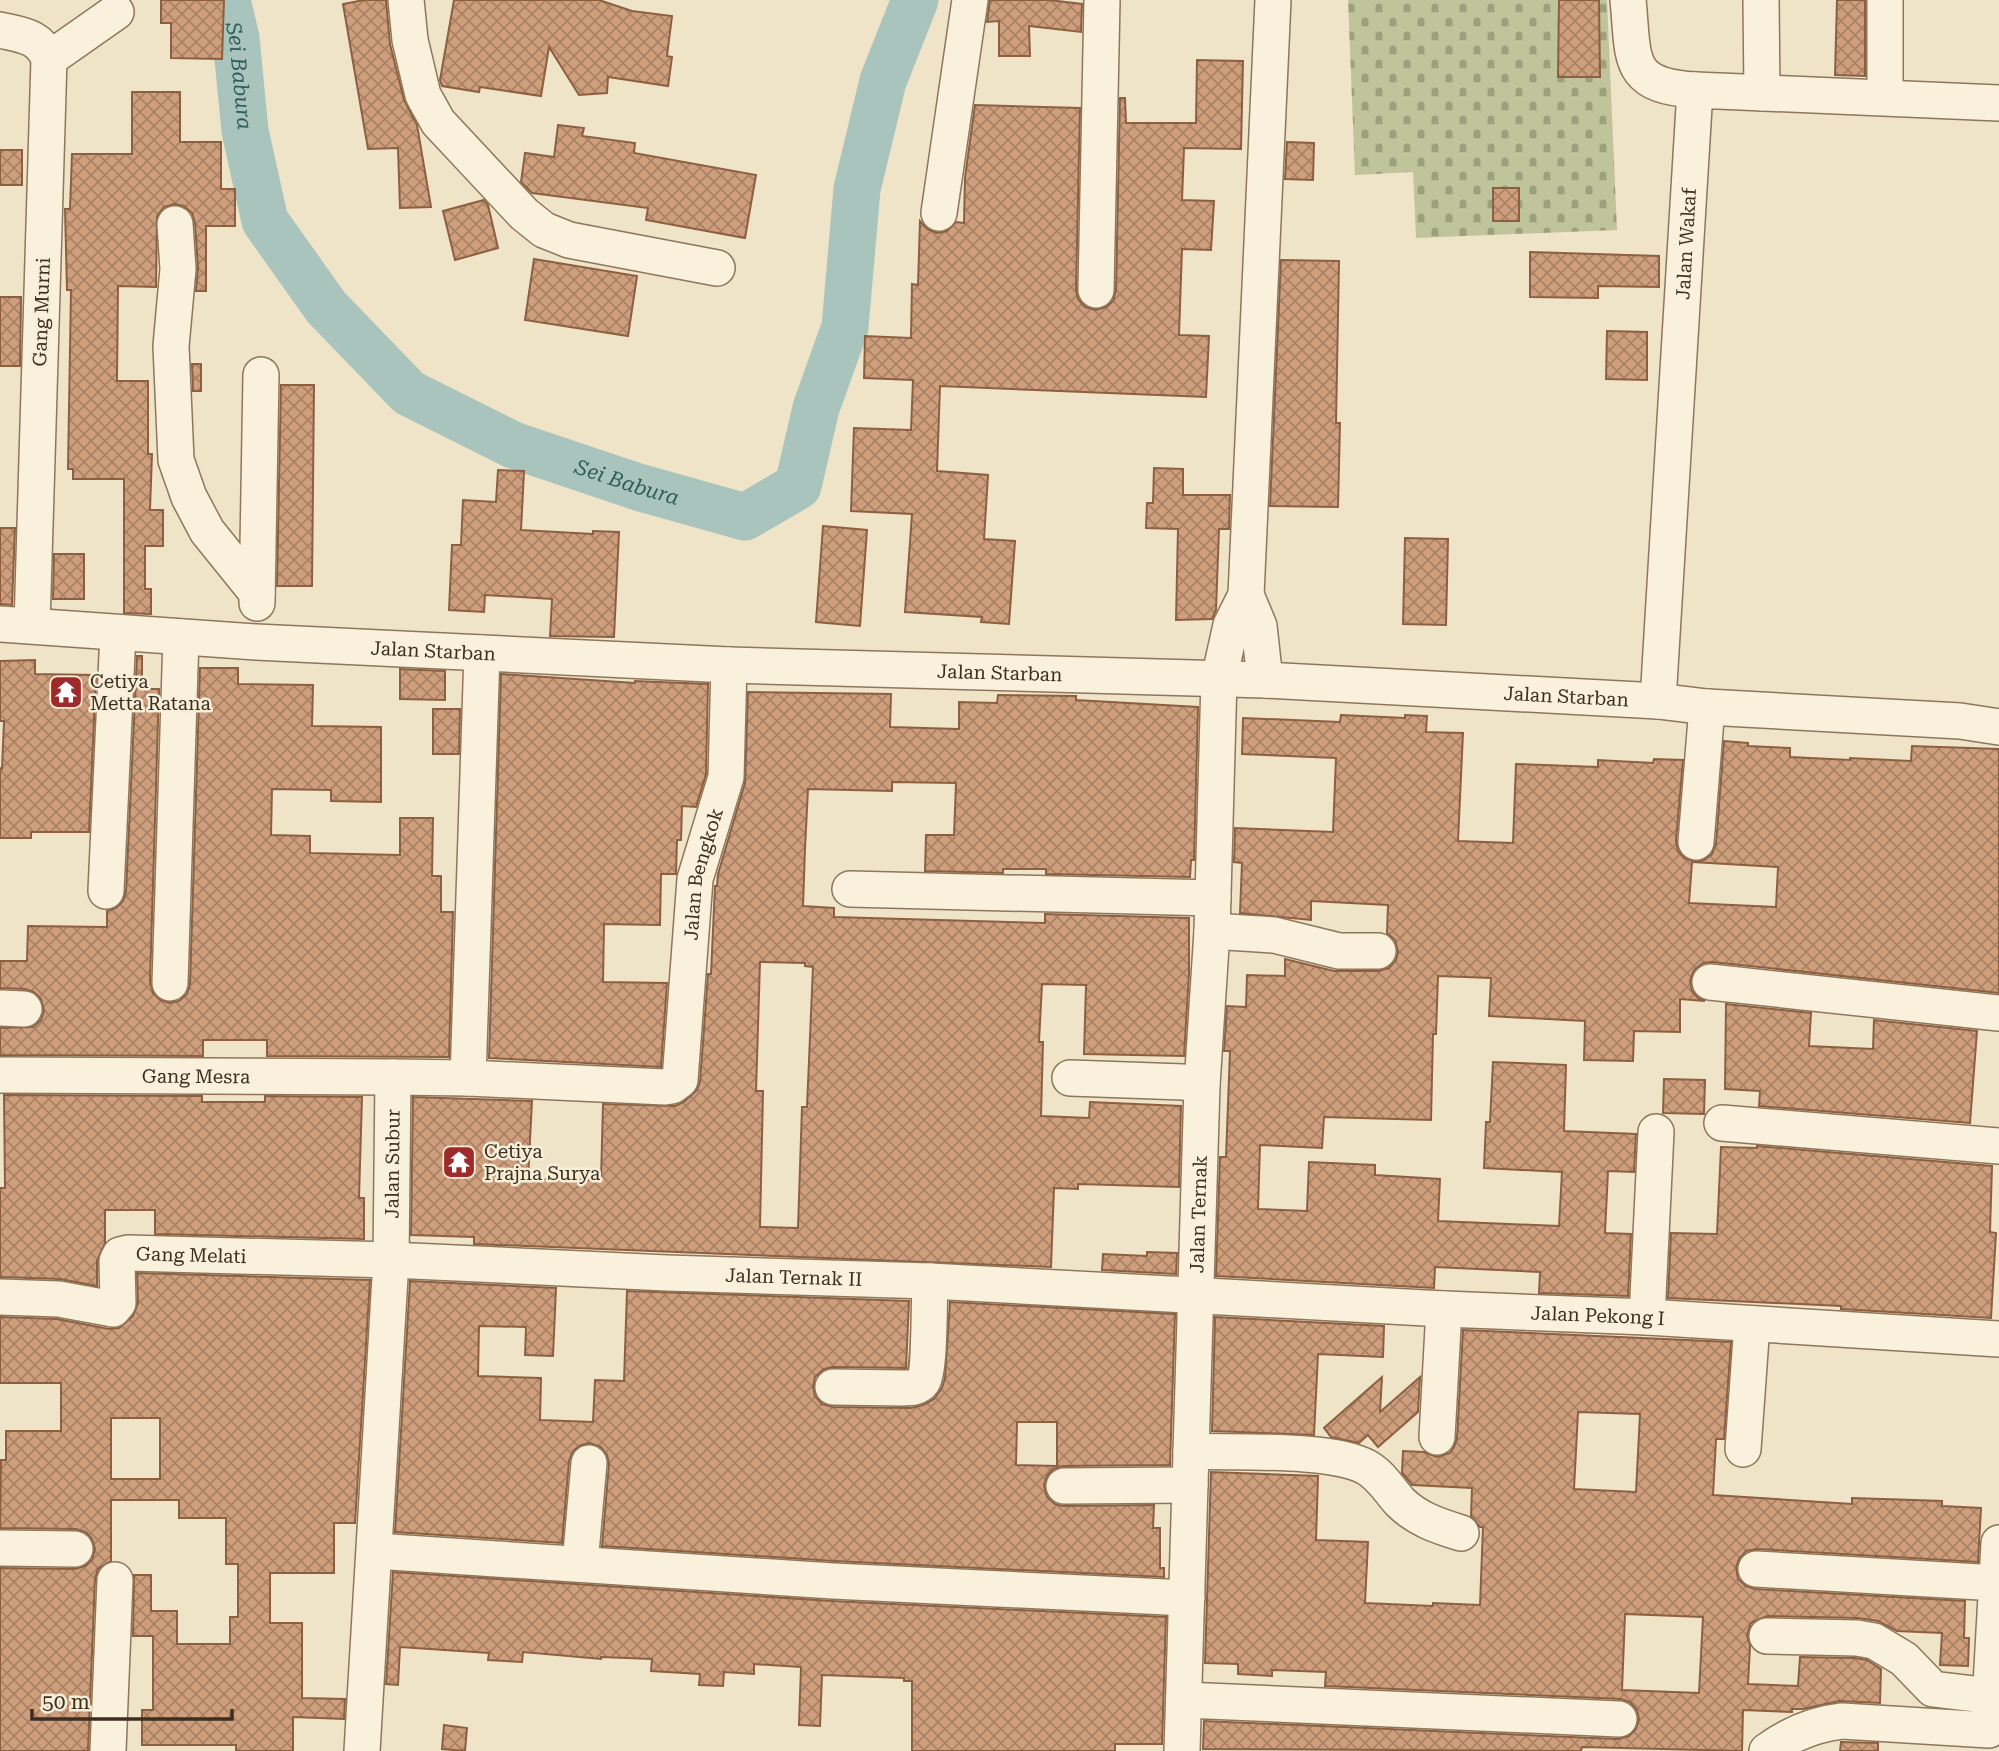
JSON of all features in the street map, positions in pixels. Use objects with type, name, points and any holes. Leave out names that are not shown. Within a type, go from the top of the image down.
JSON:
[{"type":"street","points":[[406,0],[410,40],[423,95],[438,122],[524,214],[544,230],[569,240],[717,268]]},
{"type":"street","points":[[939,213],[970,0]]},
{"type":"street","points":[[1096,290],[1102,0]]},
{"type":"street","points":[[1265,680],[1259,626],[1246,595],[1273,0]]},
{"type":"street","points":[[1628,0],[1632,50],[1639,69],[1659,86],[1695,90],[1999,103]]},
{"type":"street","points":[[1761,0],[1762,93]]},
{"type":"street","points":[[1885,0],[1885,97]]},
{"type":"street","points":[[0,30],[33,39],[44,47],[49,60],[116,12]]},
{"type":"street","name":"Gang Murni","points":[[16,624],[49,60]]},
{"type":"street","name":"Jalan Wakaf","points":[[1658,701],[1695,90]]},
{"type":"street","points":[[175,225],[178,269],[171,346],[176,460],[189,497],[207,531],[257,593]]},
{"type":"street","points":[[257,642],[261,375]]},
{"type":"street","name":"Jalan Ternak","points":[[1182,1751],[1202,1084],[1212,914],[1219,679],[1231,625],[1246,595]]},
{"type":"street","name":"Jalan Starban","points":[[16,624],[257,642],[729,665],[1265,680],[1658,701],[1707,707],[1960,721],[1999,727]]},
{"type":"street","points":[[106,891],[118,633]]},
{"type":"street","points":[[170,983],[181,637]]},
{"type":"street","points":[[393,1077],[468,1078],[482,653]]},
{"type":"street","name":"Jalan Bengkok","points":[[468,1078],[665,1087],[678,1084],[681,1074],[695,879],[726,777],[729,665]]},
{"type":"street","points":[[1696,842],[1707,707]]},
{"type":"street","points":[[850,889],[1212,914],[1273,936],[1339,951],[1378,951]]},
{"type":"street","points":[[1710,982],[1999,1013]]},
{"type":"street","name":"Gang Mesra","points":[[0,1075],[393,1077]]},
{"type":"street","name":"Jalan Subur","points":[[362,1751],[391,1260],[393,1077]]},
{"type":"street","points":[[1070,1078],[1202,1084]]},
{"type":"street","points":[[1723,1123],[1999,1146]]},
{"type":"street","points":[[1647,1317],[1656,1132]]},
{"type":"street","name":"Gang Melati","points":[[0,1297],[59,1299],[113,1309],[118,1303],[117,1261],[120,1255],[128,1253],[391,1260]]},
{"type":"street","name":"Jalan Ternak II","points":[[391,1260],[930,1281],[1197,1297]]},
{"type":"street","points":[[832,1387],[913,1388],[921,1384],[927,1362],[930,1281]]},
{"type":"street","name":"Jalan Pekong I","points":[[1197,1297],[1647,1317],[1999,1339]]},
{"type":"street","points":[[1437,1437],[1444,1309]]},
{"type":"street","points":[[1743,1449],[1752,1324]]},
{"type":"street","points":[[1064,1486],[1302,1455],[1342,1459],[1366,1467],[1376,1474],[1397,1499],[1416,1515],[1461,1533]]},
{"type":"street","points":[[580,1564],[589,1463]]},
{"type":"street","points":[[1767,1751],[1794,1735],[1821,1724],[1842,1721],[1988,1741],[1999,1543]]},
{"type":"street","points":[[0,1548],[75,1549]]},
{"type":"street","points":[[375,1551],[833,1581],[1187,1598]]},
{"type":"street","points":[[1756,1569],[1997,1583]]},
{"type":"street","points":[[108,1751],[115,1580]]},
{"type":"street","points":[[1768,1636],[1857,1638],[1874,1641],[1904,1659],[1933,1689],[1991,1696]]},
{"type":"street","points":[[1184,1700],[1619,1719]]},
{"type":"green space","points":[[1348,0],[1607,0],[1617,230],[1416,238],[1413,172],[1355,175]]},
{"type":"building","points":[[161,0],[224,0],[222,59],[171,58],[171,23],[161,23]]},
{"type":"building","points":[[386,0],[390,44],[404,100],[417,125],[431,207],[400,208],[398,148],[368,149],[343,4]]},
{"type":"building","points":[[454,0],[599,0],[632,11],[672,16],[667,56],[672,57],[668,86],[608,77],[607,93],[579,95],[549,47],[541,96],[480,87],[479,92],[442,86],[440,80]]},
{"type":"building","points":[[990,0],[1049,0],[1082,4],[1081,32],[1029,26],[1030,56],[999,56],[999,21],[987,22]]},
{"type":"building","points":[[1559,0],[1599,0],[1600,77],[1558,77]]},
{"type":"building","points":[[1837,0],[1865,0],[1865,76],[1835,75]]},
{"type":"building","points":[[1197,60],[1243,61],[1241,149],[1184,148],[1182,200],[1214,201],[1211,250],[1182,249],[1179,335],[1209,336],[1206,397],[940,386],[937,471],[988,475],[984,539],[1015,541],[1009,624],[981,622],[982,617],[905,612],[912,514],[851,511],[854,428],[911,430],[913,380],[864,378],[865,336],[911,338],[912,284],[918,285],[920,221],[927,229],[937,233],[947,231],[956,222],[964,223],[965,177],[975,105],[1080,108],[1076,290],[1078,299],[1085,307],[1096,310],[1113,301],[1116,290],[1120,98],[1125,98],[1126,123],[1196,123]]},
{"type":"building","points":[[132,92],[180,92],[180,142],[221,142],[221,189],[235,189],[235,226],[206,226],[206,291],[196,291],[198,268],[192,213],[184,206],[174,204],[164,207],[157,216],[156,287],[118,286],[117,381],[148,381],[148,454],[152,454],[150,510],[163,510],[163,546],[145,546],[145,589],[151,589],[151,614],[124,613],[124,479],[73,479],[73,469],[68,469],[71,290],[67,290],[65,209],[70,209],[72,154],[132,154]]},
{"type":"building","points":[[558,125],[584,128],[582,136],[635,143],[634,153],[756,175],[745,238],[646,220],[648,208],[532,193],[521,182],[525,153],[554,157]]},
{"type":"building","points":[[1287,142],[1314,143],[1313,180],[1285,179]]},
{"type":"building","points":[[0,150],[22,150],[22,185],[0,185]]},
{"type":"building","points":[[1493,188],[1519,188],[1519,221],[1493,221]]},
{"type":"building","points":[[484,200],[488,205],[498,248],[455,260],[443,211]]},
{"type":"building","points":[[1530,252],[1659,256],[1659,287],[1598,286],[1598,298],[1530,297]]},
{"type":"building","points":[[534,259],[637,276],[628,336],[525,320]]},
{"type":"building","points":[[1281,260],[1339,261],[1336,423],[1340,423],[1338,507],[1270,506]]},
{"type":"building","points":[[0,297],[21,297],[20,366],[0,366]]},
{"type":"building","points":[[1607,331],[1647,332],[1647,380],[1606,379]]},
{"type":"building","points":[[192,364],[201,364],[201,391],[193,391]]},
{"type":"building","points":[[281,385],[314,385],[312,586],[277,586]]},
{"type":"building","points":[[1154,468],[1183,469],[1183,495],[1230,495],[1229,529],[1219,529],[1216,610],[1212,619],[1176,620],[1178,529],[1146,528],[1147,503],[1153,503]]},
{"type":"building","points":[[498,470],[524,471],[521,530],[593,534],[593,531],[619,532],[614,637],[550,636],[552,599],[485,595],[484,612],[449,610],[452,545],[461,545],[463,500],[496,502]]},
{"type":"building","points":[[823,526],[867,530],[860,626],[816,622]]},
{"type":"building","points":[[0,528],[15,528],[12,605],[0,604]]},
{"type":"building","points":[[1405,538],[1448,539],[1446,625],[1403,624]]},
{"type":"building","points":[[54,554],[84,554],[84,599],[53,599]]},
{"type":"building","points":[[137,656],[142,656],[142,689],[159,689],[150,982],[153,993],[160,1000],[169,1003],[179,1001],[187,994],[190,984],[200,668],[238,668],[238,684],[313,685],[312,726],[381,727],[381,802],[331,801],[331,790],[272,789],[271,835],[310,836],[310,853],[400,855],[400,818],[433,818],[432,876],[441,876],[441,912],[453,912],[449,1057],[267,1056],[267,1040],[203,1040],[203,1056],[0,1055],[0,1028],[33,1027],[41,1020],[44,1011],[41,999],[34,992],[0,988],[0,961],[27,961],[28,926],[107,927],[107,911],[116,908],[123,901],[126,892]]},
{"type":"building","points":[[35,660],[35,674],[96,675],[89,832],[31,832],[31,838],[0,838],[0,768],[2,769],[4,721],[0,721],[0,661]]},
{"type":"building","points":[[400,669],[445,671],[445,700],[400,699]]},
{"type":"building","points":[[501,674],[635,683],[708,684],[706,774],[696,807],[682,806],[676,874],[661,874],[660,925],[604,924],[603,982],[667,983],[661,1067],[489,1058]]},
{"type":"building","points":[[748,692],[891,694],[890,727],[959,729],[959,702],[997,703],[998,695],[1076,696],[1076,700],[1198,707],[1194,860],[1191,860],[1190,877],[1046,874],[1046,869],[1003,869],[1003,873],[925,871],[926,835],[954,835],[956,783],[892,782],[892,791],[808,789],[805,849],[803,906],[834,908],[834,917],[1045,923],[1045,914],[1189,918],[1184,1056],[1084,1054],[1086,985],[1042,984],[1039,1042],[1043,1042],[1041,1116],[1089,1118],[1090,1102],[1181,1106],[1179,1187],[1078,1184],[1078,1189],[1054,1188],[1051,1267],[474,1244],[474,1237],[411,1235],[413,1097],[532,1101],[528,1179],[601,1180],[603,1104],[675,1106],[697,1090],[700,1082],[708,974],[711,974],[715,886],[745,783]],"holes":[[[760,962],[805,963],[805,966],[813,967],[807,1107],[802,1107],[798,1228],[760,1227],[763,1091],[756,1091]]]},
{"type":"building","points":[[433,709],[460,709],[459,754],[433,754]]},
{"type":"building","points":[[1341,715],[1405,718],[1405,715],[1427,716],[1426,732],[1463,733],[1458,841],[1513,843],[1516,764],[1598,767],[1598,760],[1653,763],[1654,759],[1683,760],[1676,841],[1678,851],[1684,858],[1695,862],[1712,854],[1716,844],[1724,741],[1748,743],[1748,746],[1790,748],[1790,757],[1850,760],[1911,761],[1912,746],[1999,749],[1999,993],[1703,963],[1694,970],[1690,981],[1692,991],[1705,1001],[1680,999],[1680,1032],[1634,1031],[1633,1061],[1584,1060],[1585,1021],[1489,1016],[1491,978],[1438,976],[1436,1034],[1433,1034],[1431,1120],[1324,1117],[1322,1148],[1260,1145],[1258,1209],[1307,1211],[1309,1162],[1375,1165],[1375,1175],[1440,1179],[1438,1221],[1559,1226],[1562,1172],[1484,1168],[1486,1122],[1490,1122],[1493,1062],[1566,1065],[1564,1131],[1636,1134],[1634,1172],[1608,1171],[1605,1233],[1631,1234],[1628,1296],[1539,1293],[1540,1272],[1435,1267],[1434,1288],[1216,1276],[1220,1157],[1226,1157],[1230,1051],[1224,1051],[1227,1006],[1246,1007],[1247,975],[1285,976],[1285,959],[1334,971],[1378,971],[1389,968],[1396,960],[1398,952],[1395,940],[1387,933],[1388,905],[1311,901],[1311,920],[1240,913],[1242,863],[1234,862],[1235,828],[1333,832],[1336,758],[1242,754],[1243,718],[1340,722]],"holes":[[[1692,862],[1778,867],[1776,907],[1689,903]]]},
{"type":"building","points":[[1726,1004],[1811,1013],[1809,1046],[1873,1049],[1874,1020],[1977,1031],[1970,1123],[1759,1106],[1760,1091],[1725,1089]]},
{"type":"building","points":[[1664,1079],[1705,1080],[1704,1114],[1663,1113]]},
{"type":"building","points":[[4,1095],[202,1096],[202,1102],[265,1102],[265,1096],[362,1097],[359,1198],[364,1198],[364,1239],[155,1234],[155,1210],[105,1210],[105,1243],[97,1261],[97,1286],[60,1279],[0,1277],[0,1188],[5,1188]]},
{"type":"building","points":[[1757,1146],[1992,1166],[1990,1232],[1996,1233],[1991,1318],[1841,1309],[1841,1306],[1668,1298],[1671,1233],[1717,1234],[1721,1147]]},
{"type":"building","points":[[1147,1252],[1177,1253],[1176,1274],[1102,1270],[1103,1254],[1147,1256]]},
{"type":"building","points":[[137,1273],[370,1280],[355,1523],[334,1523],[334,1573],[270,1573],[270,1623],[302,1623],[302,1698],[345,1699],[344,1719],[293,1717],[293,1751],[236,1751],[236,1745],[142,1745],[142,1710],[153,1710],[153,1636],[133,1636],[134,1575],[151,1575],[151,1611],[177,1611],[177,1644],[230,1644],[230,1617],[238,1617],[238,1564],[226,1564],[226,1518],[179,1518],[179,1500],[111,1500],[111,1561],[98,1569],[95,1579],[88,1751],[0,1751],[0,1568],[75,1569],[92,1560],[95,1549],[86,1532],[76,1529],[0,1528],[1,1460],[6,1460],[6,1431],[61,1431],[61,1383],[0,1383],[0,1317],[57,1319],[109,1329],[119,1328],[133,1316],[138,1303]],"holes":[[[111,1418],[160,1418],[160,1479],[111,1479]]]},
{"type":"building","points":[[410,1281],[556,1288],[553,1356],[525,1355],[526,1327],[479,1326],[478,1376],[541,1378],[540,1420],[593,1422],[595,1380],[624,1381],[627,1291],[909,1301],[906,1368],[824,1369],[815,1377],[815,1396],[822,1404],[833,1407],[911,1408],[934,1399],[945,1378],[950,1302],[1175,1314],[1170,1465],[1063,1466],[1053,1469],[1044,1485],[1047,1497],[1055,1504],[1063,1506],[1154,1505],[1153,1528],[1160,1528],[1160,1568],[1164,1568],[1164,1577],[834,1561],[602,1546],[609,1464],[601,1447],[590,1443],[573,1451],[569,1461],[562,1543],[395,1532]],"holes":[[[1017,1422],[1057,1422],[1057,1466],[1016,1465]]]},
{"type":"building","points":[[1215,1317],[1384,1326],[1383,1357],[1318,1354],[1314,1435],[1212,1431]]},
{"type":"building","points":[[1463,1330],[1731,1342],[1724,1439],[1716,1439],[1713,1495],[1852,1504],[1852,1498],[1942,1501],[1942,1506],[1981,1508],[1978,1562],[1757,1549],[1746,1551],[1739,1559],[1736,1567],[1738,1579],[1755,1589],[1965,1601],[1964,1638],[1969,1638],[1968,1666],[1940,1665],[1942,1633],[1897,1631],[1878,1621],[1858,1618],[1767,1616],[1751,1623],[1747,1635],[1750,1646],[1748,1684],[1798,1686],[1800,1657],[1855,1658],[1867,1660],[1881,1669],[1880,1703],[1839,1701],[1792,1709],[1792,1712],[1743,1710],[1742,1751],[1582,1747],[1581,1751],[1203,1749],[1204,1721],[1618,1739],[1629,1736],[1636,1729],[1639,1719],[1637,1710],[1630,1702],[1621,1699],[1325,1686],[1326,1672],[1272,1670],[1272,1676],[1238,1674],[1238,1664],[1205,1663],[1211,1472],[1318,1476],[1316,1540],[1368,1542],[1365,1603],[1480,1605],[1483,1527],[1471,1516],[1472,1488],[1412,1485],[1402,1473],[1403,1451],[1424,1452],[1437,1457],[1450,1453],[1457,1438]],"holes":[[[1578,1412],[1640,1414],[1636,1492],[1574,1489]],[[1625,1614],[1703,1617],[1699,1693],[1622,1690]]]},
{"type":"building","points":[[1382,1377],[1380,1412],[1420,1377],[1418,1412],[1378,1447],[1368,1435],[1359,1443],[1331,1437],[1324,1428]]},
{"type":"building","points":[[393,1572],[832,1601],[1166,1617],[1162,1744],[1115,1744],[1115,1751],[912,1751],[912,1681],[904,1681],[904,1678],[822,1675],[820,1726],[799,1725],[801,1667],[754,1664],[754,1674],[724,1672],[723,1686],[699,1685],[700,1674],[651,1671],[652,1659],[601,1659],[523,1652],[522,1662],[488,1660],[489,1653],[400,1647],[398,1685],[386,1684]]},
{"type":"building","points":[[444,1725],[467,1728],[465,1751],[442,1749]]},
{"type":"building","points":[[1841,1742],[1878,1743],[1878,1751],[1840,1751]]},
{"type":"waterway","name":"Sei Babura","points":[[227,0],[236,38],[245,131],[265,221],[326,307],[409,393],[513,445],[638,487],[745,517],[798,486],[816,408],[845,327],[857,189],[883,81],[915,0]]},
{"type":"place","name":"Cetiya Metta Ratana","points":[[66,692]]},
{"type":"place","name":"Cetiya Prajna Surya","points":[[459,1162]]}]
